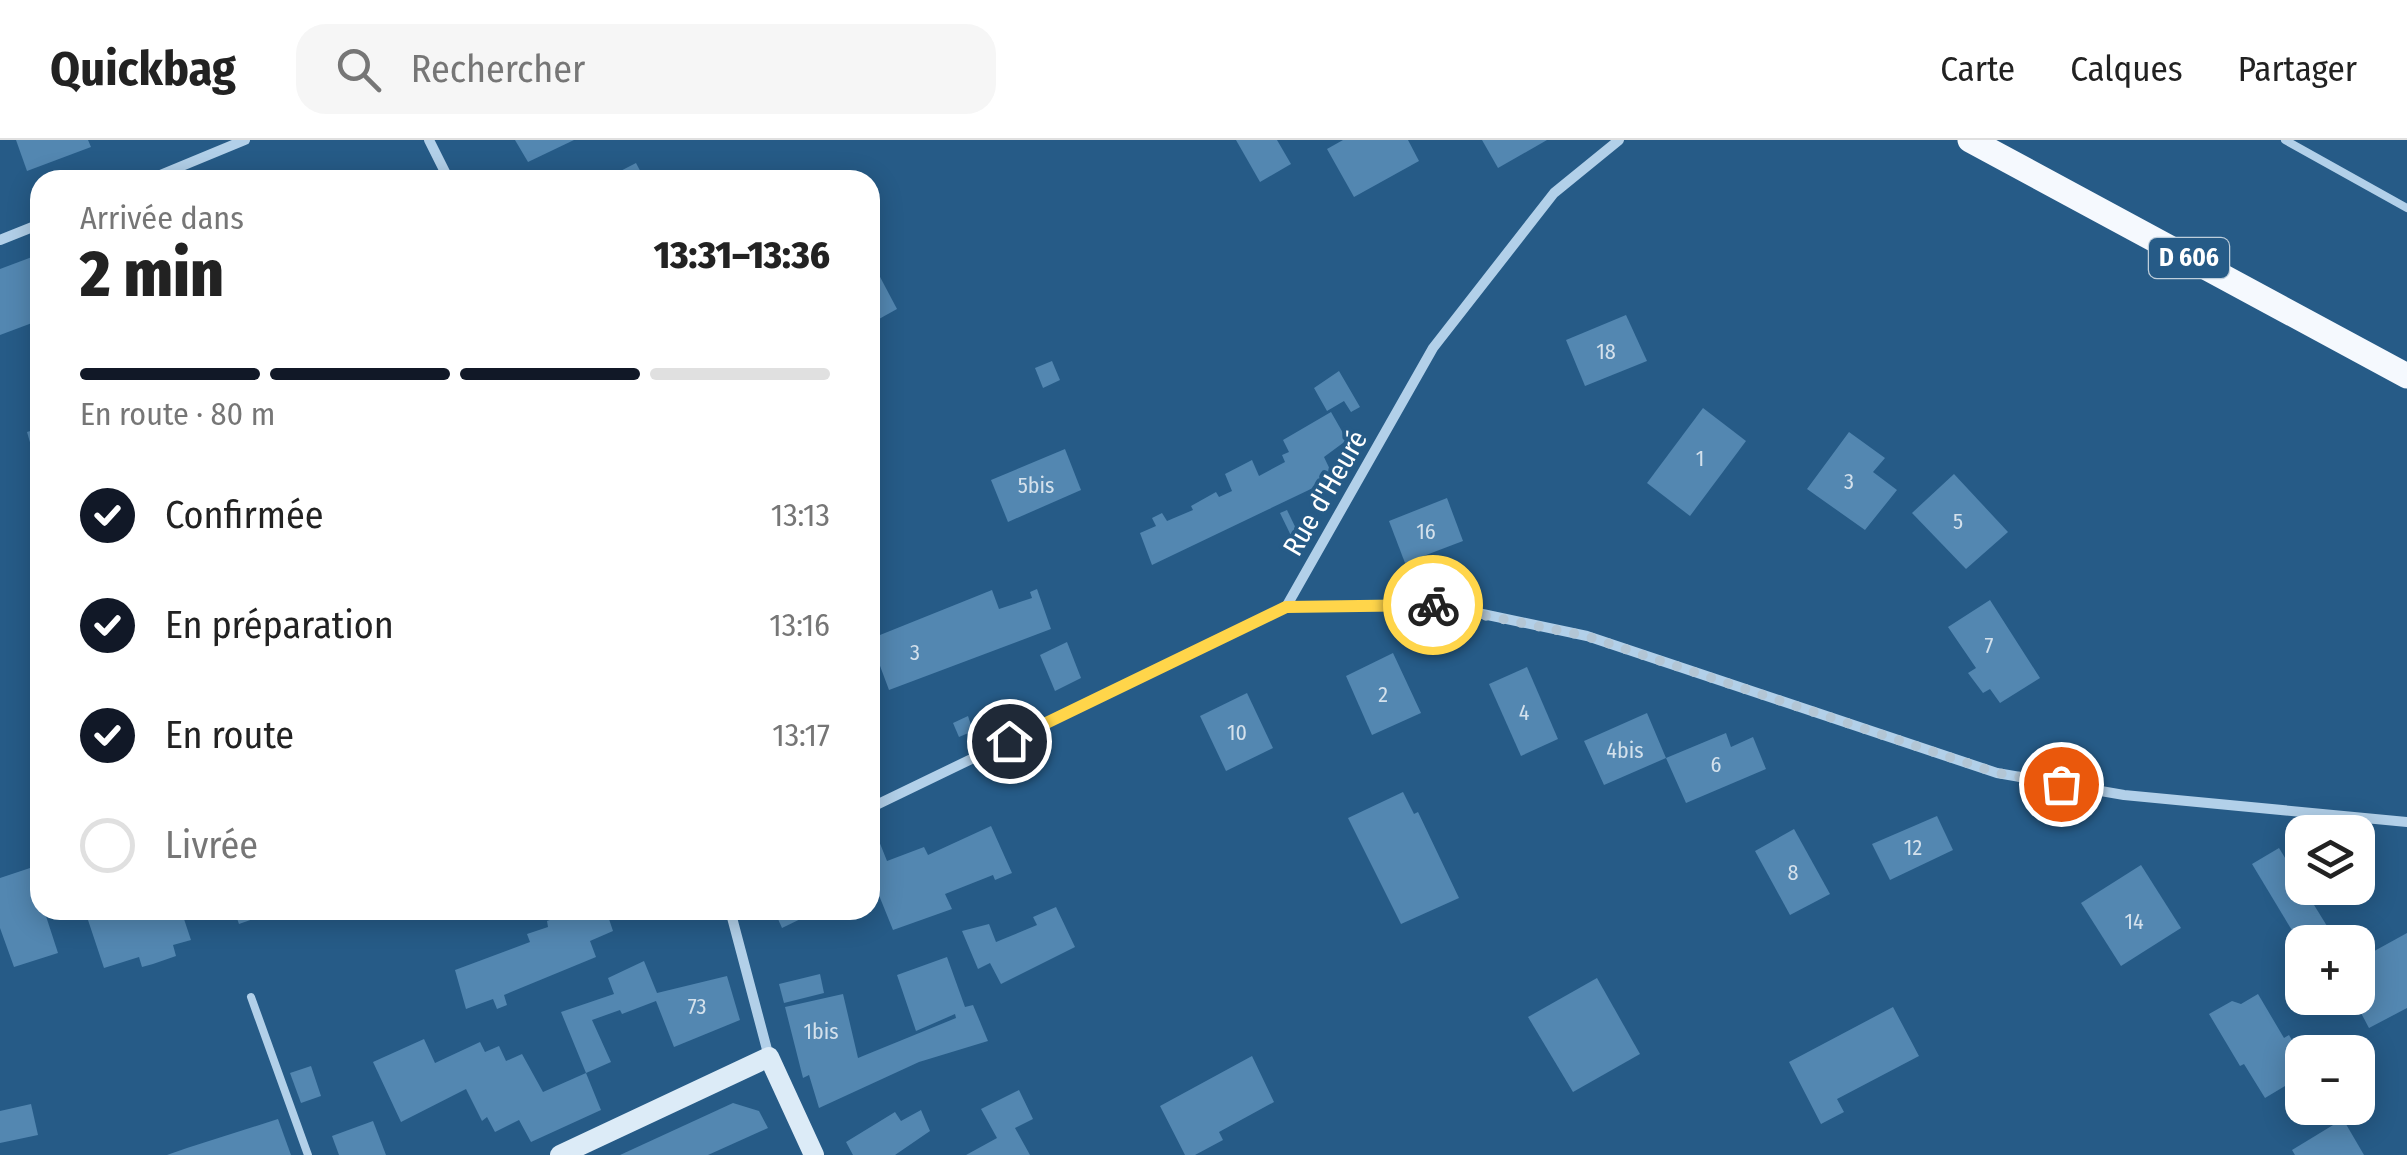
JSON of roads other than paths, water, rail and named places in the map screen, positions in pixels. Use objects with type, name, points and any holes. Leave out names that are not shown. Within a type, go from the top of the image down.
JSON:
[{"type":"main road","name":"D 606","points":[[1970,140],[2407,376]]},
{"type":"street","points":[[172,170],[245,140]]},
{"type":"street","points":[[429,140],[444,170]]},
{"type":"street","name":"Rue d'Heuré","points":[[1286,607],[1434,348],[1554,193],[1619,140]]},
{"type":"street","points":[[0,240],[30,228]]},
{"type":"street","points":[[880,803],[1286,607],[1440,605],[1586,636],[1997,773],[2124,795],[2407,822]]},
{"type":"street","points":[[733,920],[769,1057],[814,1155]]},
{"type":"street","points":[[560,1155],[769,1057]]},
{"type":"lane","points":[[2285,140],[2407,208]]},
{"type":"lane","points":[[252,997],[308,1155]]}]
